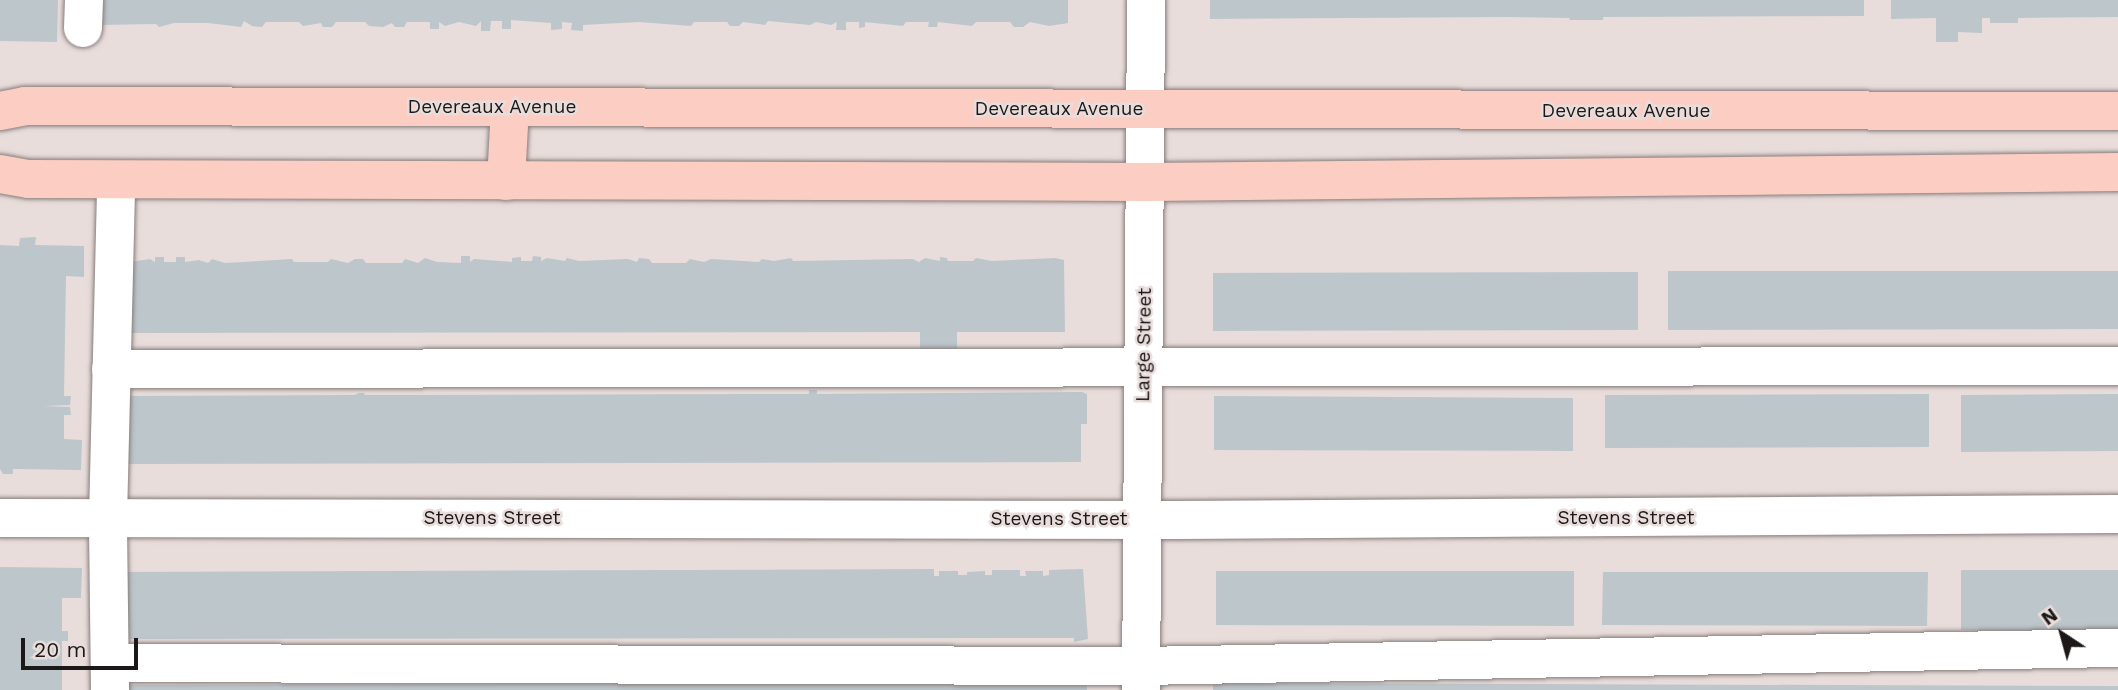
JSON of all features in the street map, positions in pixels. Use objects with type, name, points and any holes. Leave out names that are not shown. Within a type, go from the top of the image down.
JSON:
[{"type":"main road","name":"Devereaux Avenue","points":[[0,111],[25,106],[2118,111]]},
{"type":"main road","points":[[506,181],[510,107]]},
{"type":"main road","points":[[1925,112],[1925,172]]},
{"type":"main road","points":[[0,174],[28,179],[116,180],[1147,182],[2118,172]]},
{"type":"street","name":"Large Street","points":[[1141,678],[1147,182],[1146,0]]},
{"type":"street","points":[[116,180],[108,518],[110,676],[1141,678],[2118,648]]},
{"type":"street","points":[[111,369],[2118,366]]},
{"type":"street","name":"Stevens Street","points":[[0,518],[1143,519],[2118,514]]},
{"type":"building","points":[[0,0],[58,0],[57,42],[0,41]]},
{"type":"building","points":[[100,0],[1068,0],[1068,23],[1049,26],[1030,22],[1023,27],[1014,27],[1010,22],[976,22],[972,26],[938,22],[937,27],[928,27],[929,22],[906,22],[903,26],[865,22],[865,27],[859,28],[859,22],[846,22],[846,30],[836,30],[837,22],[831,25],[816,22],[810,25],[768,21],[765,25],[743,22],[739,26],[730,26],[727,22],[694,22],[691,26],[639,22],[583,25],[583,31],[571,30],[572,23],[562,22],[562,29],[551,30],[551,23],[511,20],[511,29],[502,29],[502,21],[491,21],[490,31],[481,31],[481,21],[476,26],[459,22],[445,26],[439,22],[439,29],[430,29],[430,22],[407,22],[404,27],[395,27],[392,23],[383,27],[369,26],[365,22],[336,22],[332,27],[323,27],[321,23],[303,26],[299,22],[266,22],[262,27],[252,26],[244,21],[241,27],[174,23],[159,27],[156,24],[100,25]]},
{"type":"building","points":[[1210,0],[1864,0],[1864,16],[1603,17],[1603,20],[1506,17],[1210,19]]},
{"type":"building","points":[[1891,0],[2118,0],[2118,17],[2018,18],[2018,23],[1990,23],[1990,18],[1982,18],[1982,33],[1958,32],[1958,42],[1936,42],[1936,18],[1891,19]]},
{"type":"building","points":[[36,237],[35,245],[84,246],[84,277],[66,276],[64,396],[71,396],[70,405],[43,406],[70,407],[71,415],[64,415],[64,439],[82,440],[81,470],[13,469],[13,474],[3,474],[0,469],[0,245],[19,246],[20,238]]},
{"type":"building","points":[[461,256],[470,256],[470,262],[474,259],[512,262],[512,258],[521,257],[521,261],[532,261],[533,256],[541,257],[541,261],[547,258],[565,261],[567,258],[579,261],[628,259],[637,262],[639,258],[649,259],[652,263],[686,263],[690,259],[704,262],[711,259],[759,262],[762,259],[774,261],[791,258],[793,261],[913,259],[919,262],[925,258],[940,261],[940,257],[947,258],[948,261],[973,261],[976,258],[992,261],[1055,258],[1064,260],[1065,332],[957,332],[957,349],[920,350],[920,332],[130,333],[130,262],[150,259],[155,262],[155,257],[164,257],[164,262],[176,262],[176,257],[185,257],[185,262],[199,260],[208,263],[212,259],[225,263],[292,259],[294,262],[328,262],[331,259],[348,263],[363,259],[366,263],[402,263],[405,259],[418,263],[425,258],[437,262],[461,263]]},
{"type":"building","points":[[1668,271],[2118,271],[2118,329],[1668,330]]},
{"type":"building","points":[[1638,272],[1638,330],[1213,331],[1213,273]]},
{"type":"building","points":[[809,390],[817,390],[817,394],[1082,392],[1087,394],[1087,424],[1081,424],[1081,462],[119,464],[122,396],[359,393],[809,394]]},
{"type":"building","points":[[1929,394],[1929,447],[1605,448],[1605,395]]},
{"type":"building","points":[[2118,394],[2118,451],[1961,452],[1961,395]]},
{"type":"building","points":[[1214,396],[1573,398],[1573,451],[1214,450]]},
{"type":"building","points":[[0,567],[82,568],[81,598],[62,598],[62,631],[68,631],[68,641],[62,641],[62,690],[0,690]]},
{"type":"building","points":[[934,569],[934,576],[939,576],[939,571],[958,571],[958,575],[967,575],[967,572],[985,571],[985,575],[992,575],[992,570],[1020,570],[1020,576],[1026,576],[1025,571],[1043,571],[1043,576],[1049,575],[1049,570],[1083,569],[1088,639],[1074,642],[1074,638],[121,639],[120,572]]},
{"type":"building","points":[[1961,570],[2118,570],[2118,633],[1961,630]]},
{"type":"building","points":[[1216,571],[1574,571],[1574,626],[1216,625]]},
{"type":"building","points":[[1603,572],[1928,572],[1927,626],[1602,625]]},
{"type":"building","points":[[1213,683],[2118,686],[2118,690],[1213,690]]},
{"type":"building","points":[[122,685],[1087,685],[1087,690],[122,690]]}]
